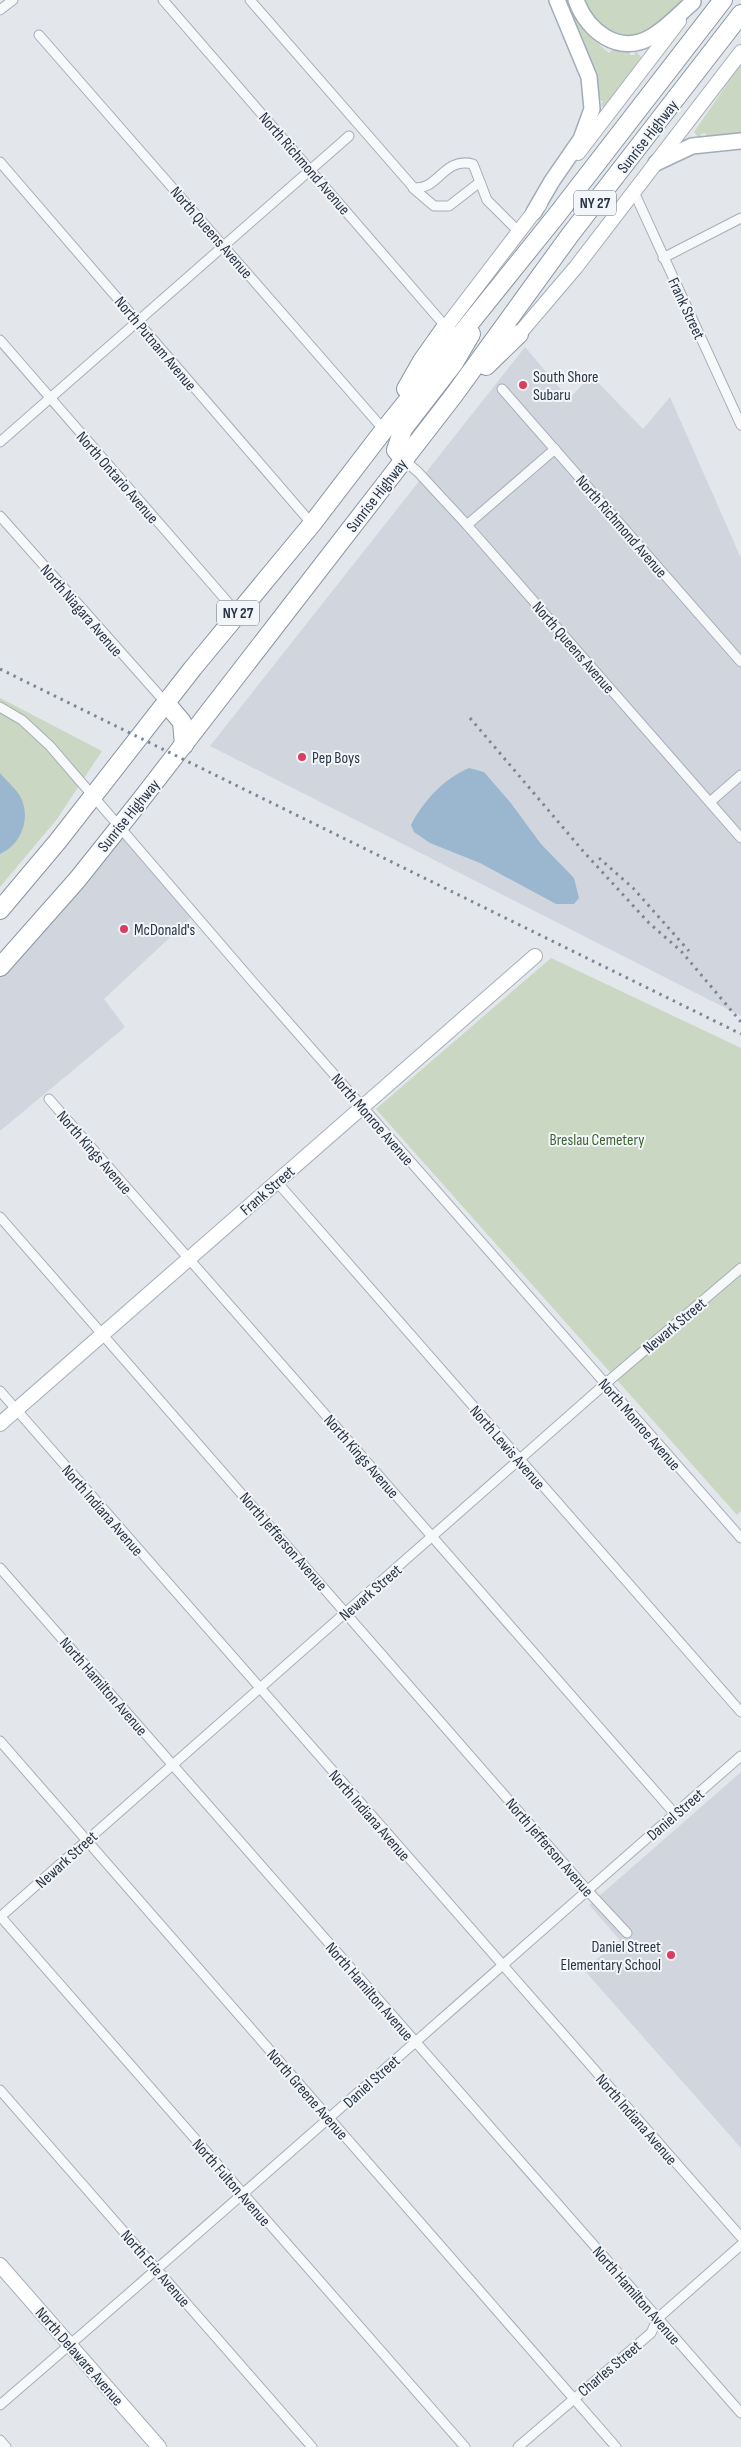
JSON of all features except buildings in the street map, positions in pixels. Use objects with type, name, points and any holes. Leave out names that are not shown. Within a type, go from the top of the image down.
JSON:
[{"type":"highway","name":"Sunrise Highway","points":[[0,910],[312,524],[384,430],[567,202],[724,0]]},
{"type":"highway","name":"Sunrise Highway","points":[[0,967],[120,827],[184,745],[454,395],[570,236],[741,14]]},
{"type":"highway","points":[[404,460],[396,450],[400,435],[460,354],[491,296]]},
{"type":"highway","points":[[384,430],[415,372],[446,327]]},
{"type":"highway","points":[[454,395],[519,334]]},
{"type":"highway","points":[[166,703],[182,722],[184,745]]},
{"type":"main road","points":[[534,212],[552,181],[582,138],[592,109],[589,77],[557,0]]},
{"type":"main road","points":[[576,0],[587,22],[598,34],[612,41],[626,44],[636,43],[651,37],[694,1]]},
{"type":"main road","points":[[656,162],[692,146],[741,141]]},
{"type":"street","points":[[0,10],[13,0]]},
{"type":"street","name":"North Richmond Avenue","points":[[163,0],[446,327]]},
{"type":"street","points":[[250,0],[413,188],[434,206],[449,206],[480,182]]},
{"type":"street","points":[[446,327],[694,1]]},
{"type":"street","name":"North Queens Avenue","points":[[39,35],[384,430]]},
{"type":"street","name":"Sunrise Highway","points":[[519,334],[634,192],[741,52]]},
{"type":"street","points":[[0,442],[349,136]]},
{"type":"street","name":"North Putnam Avenue","points":[[0,162],[139,321],[147,335],[312,524]]},
{"type":"street","points":[[413,188],[420,189],[426,187],[454,164],[465,162],[473,164],[487,200],[519,232]]},
{"type":"street","name":"Frank Street","points":[[634,192],[741,425]]},
{"type":"street","points":[[663,258],[741,218]]},
{"type":"street","name":"North Ontario Avenue","points":[[0,340],[238,614]]},
{"type":"street","name":"North Richmond Avenue","points":[[502,389],[741,662]]},
{"type":"street","points":[[467,525],[555,449]]},
{"type":"street","name":"North Queens Avenue","points":[[404,460],[418,472],[467,525],[741,838]]},
{"type":"street","name":"North Niagara Avenue","points":[[0,516],[166,703]]},
{"type":"street","name":"North Monroe Avenue","points":[[0,707],[22,720],[41,736],[361,1106],[741,1538]]},
{"type":"street","points":[[710,802],[741,775]]},
{"type":"street","name":"Frank Street","points":[[0,1424],[103,1336],[188,1258],[277,1182],[361,1106],[535,956]]},
{"type":"street","name":"North Kings Avenue","points":[[49,1099],[675,1814]]},
{"type":"street","name":"North Lewis Avenue","points":[[277,1182],[741,1712]]},
{"type":"street","name":"North Jefferson Avenue","points":[[0,1218],[587,1890],[627,1933]]},
{"type":"street","name":"Newark Street","points":[[0,1917],[520,1461],[605,1384],[741,1268]]},
{"type":"street","name":"North Indiana Avenue","points":[[0,1391],[259,1689],[741,2237]]},
{"type":"street","name":"North Hamilton Avenue","points":[[0,1568],[741,2413]]},
{"type":"street","name":"North Greene Avenue","points":[[0,1741],[616,2447]]},
{"type":"street","name":"Daniel Street","points":[[0,2405],[244,2195],[414,2041],[741,1756]]},
{"type":"street","name":"North Fulton Avenue","points":[[0,1917],[465,2447]]},
{"type":"street","name":"North Erie Avenue","points":[[0,2090],[312,2447]]},
{"type":"street","name":"Charles Street","points":[[518,2447],[651,2333],[658,2318],[741,2246]]},
{"type":"street","name":"North Delaware Avenue","points":[[0,2265],[159,2447]]},
{"type":"street","points":[[0,2440],[6,2447]]},
{"type":"shaded area","points":[[525,347],[569,399],[591,375],[643,429],[670,397],[741,558],[741,1016],[210,746]]},
{"type":"shaded area","points":[[120,827],[195,914],[104,999],[125,1027],[0,1131],[0,967]]},
{"type":"shaded area","name":"Daniel Street Elementary School","points":[[741,1772],[741,2148],[584,1970],[620,1940],[589,1905]]},
{"type":"green space","points":[[564,0],[571,0],[577,17],[585,30],[609,53],[613,49],[630,51],[630,55],[635,55],[635,50],[641,57],[605,109],[601,105],[603,101],[599,100]]},
{"type":"green space","points":[[583,0],[682,0],[663,25],[630,36],[629,39],[602,31]]},
{"type":"green space","points":[[741,64],[741,136],[708,138],[705,133],[701,134],[700,139],[694,132]]},
{"type":"green space","points":[[0,698],[102,751],[57,819],[0,887]]},
{"type":"green space","name":"Breslau Cemetery","points":[[551,958],[741,1048],[741,1511],[737,1515],[376,1109]]},
{"type":"water","points":[[469,768],[484,772],[510,802],[541,844],[574,878],[579,898],[574,904],[556,904],[480,863],[430,843],[414,832],[411,825],[428,799],[443,784]]},
{"type":"water","points":[[0,773],[21,798],[25,814],[19,838],[0,854]]},
{"type":"railway","points":[[0,669],[741,1034]]},
{"type":"railway","points":[[470,718],[583,851],[649,923],[681,951],[741,1022]]},
{"type":"railway","points":[[599,858],[633,888],[689,951]]},
{"type":"place","name":"South Shore Subaru","points":[[523,385]]},
{"type":"place","name":"Pep Boys","points":[[302,757]]},
{"type":"place","name":"McDonald's","points":[[124,929]]},
{"type":"place","name":"Daniel Street Elementary School","points":[[671,1955]]}]
